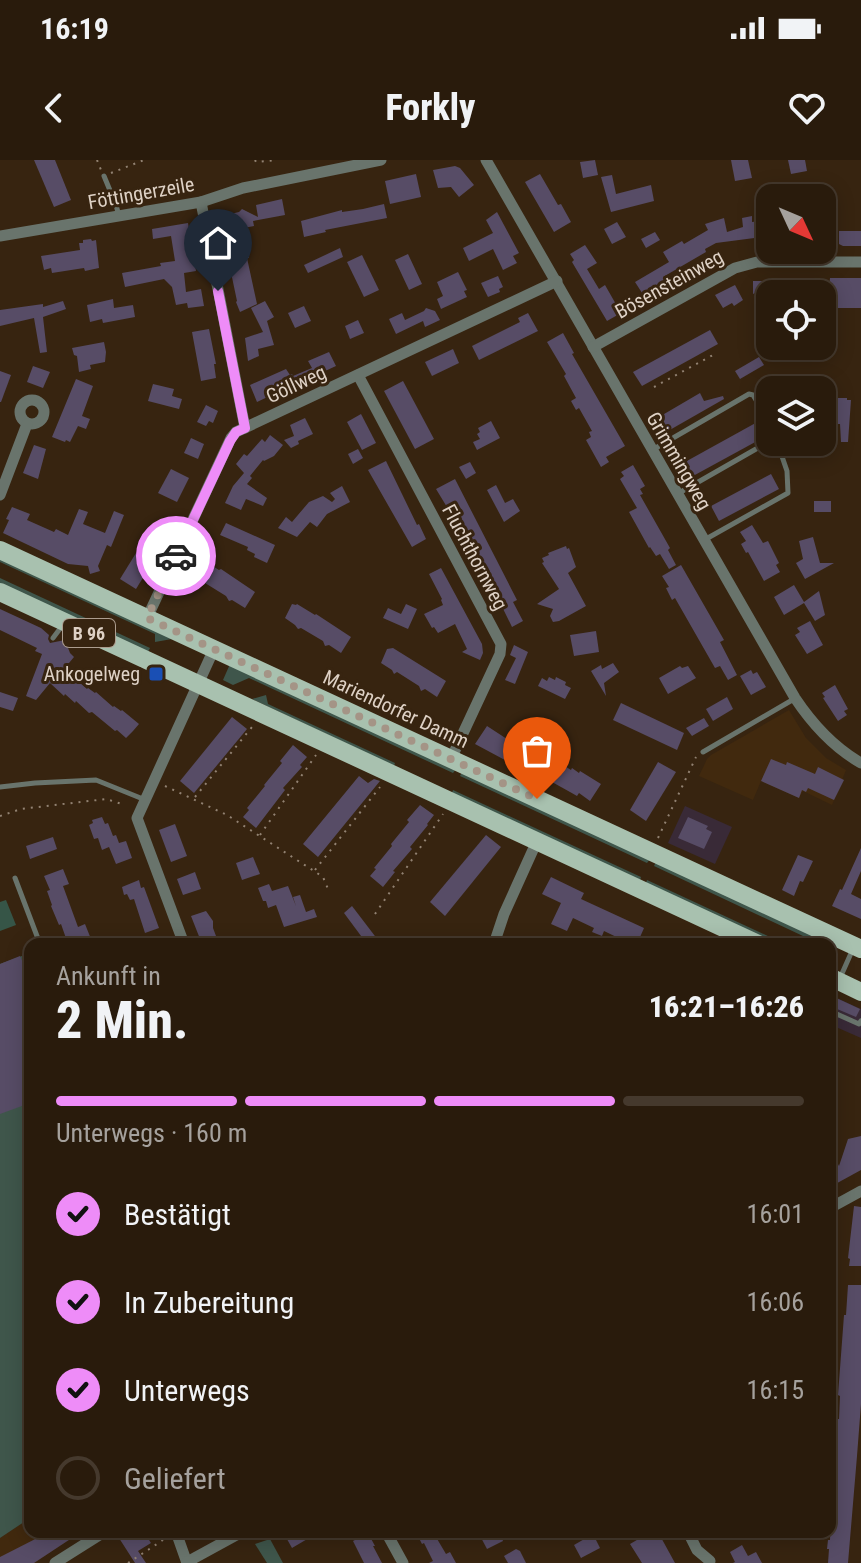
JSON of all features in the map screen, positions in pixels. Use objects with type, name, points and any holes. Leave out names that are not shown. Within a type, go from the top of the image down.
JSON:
[{"type":"main road","name":"Mariendorfer Damm","points":[[0,550],[858,948]]},
{"type":"main road","name":"B 96","points":[[0,592],[745,938]]},
{"type":"main road","points":[[836,980],[861,992]]},
{"type":"street","name":"Föttingerzeile","points":[[0,236],[201,202],[243,188],[381,160]]},
{"type":"street","name":"Grimmingweg","points":[[486,160],[795,698],[825,736],[861,763]]},
{"type":"street","points":[[201,202],[245,428]]},
{"type":"street","name":"Bösensteinweg","points":[[593,347],[735,268],[757,262],[861,262]]},
{"type":"street","name":"Göllweg","points":[[147,618],[236,432],[557,281]]},
{"type":"street","name":"Fluchthornweg","points":[[358,375],[501,644],[500,654],[451,759]]},
{"type":"street","points":[[0,495],[27,424]]},
{"type":"street","points":[[182,938],[137,818],[214,649]]},
{"type":"street","points":[[496,938],[537,841]]},
{"type":"street","points":[[836,1205],[861,1191]]},
{"type":"street","points":[[55,1563],[95,1538]]},
{"type":"street","points":[[178,1538],[187,1563],[231,1538]]},
{"type":"street","points":[[389,1538],[403,1563]]},
{"type":"street","points":[[691,1538],[697,1550],[710,1561]]},
{"type":"lane","points":[[104,176],[119,216]]},
{"type":"lane","points":[[652,450],[749,394],[756,400]]},
{"type":"lane","points":[[678,494],[756,449]]},
{"type":"lane","points":[[703,540],[788,493],[787,471],[782,456]]},
{"type":"lane","points":[[53,638],[64,621]]},
{"type":"lane","points":[[703,752],[795,698]]},
{"type":"lane","points":[[0,787],[96,780],[144,799]]},
{"type":"lane","points":[[15,878],[38,938]]},
{"type":"lane","points":[[836,976],[858,948]]},
{"type":"lane","points":[[836,1014],[859,1024],[861,1021]]},
{"type":"path","points":[[104,176],[144,160]]},
{"type":"path","points":[[255,160],[276,160]]},
{"type":"path","points":[[654,387],[713,355]]},
{"type":"path","points":[[194,798],[254,725]]},
{"type":"path","points":[[658,840],[697,755],[703,752]]},
{"type":"path","points":[[259,836],[317,754]]},
{"type":"path","points":[[314,871],[382,785]]},
{"type":"path","points":[[165,786],[227,815],[323,877],[328,889]]},
{"type":"path","points":[[0,816],[21,809],[106,799],[125,805]]},
{"type":"path","points":[[375,914],[444,813]]},
{"type":"path","points":[[128,1563],[163,1540]]},
{"type":"shaded area","points":[[789,710],[806,738],[826,758],[846,770],[832,805],[803,791],[799,798],[761,781],[753,800],[699,776],[711,755]]},
{"type":"shaded area","points":[[685,806],[732,827],[715,864],[668,843]]},
{"type":"shaded area","points":[[836,998],[861,1009],[861,1038],[836,1027]]},
{"type":"shaded area","points":[[24,1522],[24,1538],[72,1538],[34,1563],[0,1563],[0,1538]]},
{"type":"green space","points":[[0,557],[172,639],[155,642],[155,634],[0,562]]},
{"type":"green space","points":[[0,578],[150,648],[148,652],[0,584]]},
{"type":"green space","points":[[230,664],[456,769],[453,773],[249,678],[233,685],[223,680]]},
{"type":"green space","points":[[266,695],[268,704],[395,763],[394,766],[252,699]]},
{"type":"green space","points":[[462,772],[650,859],[647,863],[460,776]]},
{"type":"green space","points":[[453,790],[641,877],[640,880],[452,793]]},
{"type":"green space","points":[[656,862],[820,938],[807,938],[654,866]]},
{"type":"green space","points":[[647,880],[772,938],[764,938],[646,883]]},
{"type":"green space","points":[[6,900],[16,925],[0,931],[0,902]]},
{"type":"green space","points":[[24,955],[24,1522],[0,1538],[0,964]]},
{"type":"green space","points":[[270,1539],[283,1563],[267,1563],[255,1544]]},
{"type":"building","points":[[34,160],[55,160],[71,200],[54,207]]},
{"type":"building","points":[[595,160],[598,175],[583,178],[580,162]]},
{"type":"building","points":[[731,160],[748,160],[752,178],[735,181]]},
{"type":"building","points":[[788,160],[805,160],[807,171],[791,174]]},
{"type":"building","points":[[455,166],[474,185],[459,197],[451,187],[438,188],[433,170]]},
{"type":"building","points":[[416,174],[421,197],[390,204],[385,181]]},
{"type":"building","points":[[540,174],[571,222],[554,232],[525,182]]},
{"type":"building","points":[[612,175],[616,194],[651,185],[654,201],[611,212],[601,177]]},
{"type":"building","points":[[282,199],[285,215],[253,221],[254,226],[244,228],[257,304],[240,312],[225,244],[231,243],[237,223],[228,224],[226,215],[242,209],[258,217],[256,205]]},
{"type":"building","points":[[384,204],[387,218],[304,237],[301,221],[342,210]]},
{"type":"building","points":[[497,212],[519,253],[513,256],[517,263],[503,270],[493,249],[469,261],[463,248],[493,233],[486,220]]},
{"type":"building","points":[[752,216],[752,222],[756,222],[756,238],[716,243],[663,277],[666,281],[644,296],[635,282],[669,262],[663,252],[708,230],[705,224],[724,218],[727,232],[743,227],[742,218]]},
{"type":"building","points":[[617,222],[626,237],[612,244],[604,229]]},
{"type":"building","points":[[188,223],[196,271],[184,273],[186,292],[201,289],[204,306],[188,308],[187,303],[176,305],[172,287],[164,279],[125,287],[122,273],[175,261],[171,236],[153,239],[152,229]]},
{"type":"building","points":[[839,231],[861,231],[861,246],[839,244]]},
{"type":"building","points":[[655,232],[660,240],[646,248],[641,239]]},
{"type":"building","points":[[96,240],[99,268],[52,273],[51,268],[44,270],[41,256],[80,250],[79,243]]},
{"type":"building","points":[[585,245],[597,263],[587,269],[599,289],[605,285],[621,313],[607,321],[572,262],[574,260],[570,254]]},
{"type":"building","points":[[340,248],[343,257],[308,273],[304,265]]},
{"type":"building","points":[[408,254],[422,284],[409,290],[395,260]]},
{"type":"building","points":[[362,255],[379,290],[364,297],[347,262]]},
{"type":"building","points":[[458,272],[467,297],[441,309],[437,299],[443,296],[437,282]]},
{"type":"building","points":[[498,276],[503,287],[499,289],[500,292],[488,297],[481,283]]},
{"type":"building","points":[[861,278],[861,308],[836,308],[836,280],[830,280]]},
{"type":"building","points":[[735,285],[743,300],[723,308],[715,295]]},
{"type":"building","points":[[113,299],[114,308],[133,305],[135,317],[103,323],[102,319],[90,322],[87,305]]},
{"type":"building","points":[[63,301],[66,309],[43,317],[47,352],[40,353],[34,318],[0,326],[0,310],[43,304],[43,307]]},
{"type":"building","points":[[265,301],[274,317],[267,321],[274,345],[258,349],[259,356],[248,361],[245,338],[263,332],[251,308]]},
{"type":"building","points":[[304,306],[311,321],[295,328],[288,313]]},
{"type":"building","points":[[426,308],[435,311],[440,320],[425,327],[423,321],[396,334],[389,319],[402,313],[405,320]]},
{"type":"building","points":[[528,313],[538,331],[479,360],[472,346],[520,322],[518,318]]},
{"type":"building","points":[[358,320],[364,333],[350,339],[345,326]]},
{"type":"building","points":[[209,329],[216,378],[201,381],[192,332]]},
{"type":"building","points":[[710,330],[718,344],[642,386],[633,372]]},
{"type":"building","points":[[563,333],[625,446],[606,457],[609,462],[601,467],[586,440],[591,437],[589,432],[592,431],[579,408],[576,410],[571,401],[576,398],[547,342]]},
{"type":"building","points":[[104,342],[105,362],[90,365],[91,369],[79,372],[77,356],[72,348]]},
{"type":"building","points":[[453,349],[459,363],[432,376],[425,362]]},
{"type":"building","points":[[329,352],[336,366],[279,395],[278,392],[257,402],[250,385],[286,369],[293,376],[312,368],[308,361]]},
{"type":"building","points":[[756,359],[764,365],[740,379],[735,371]]},
{"type":"building","points":[[33,366],[50,372],[43,388],[27,382]]},
{"type":"building","points":[[0,371],[11,375],[1,402],[0,402]]},
{"type":"building","points":[[76,379],[93,386],[82,416],[90,419],[86,429],[78,426],[70,442],[65,442],[52,437]]},
{"type":"building","points":[[403,381],[434,439],[415,449],[384,391]]},
{"type":"building","points":[[153,384],[174,389],[172,396],[182,399],[179,409],[148,401]]},
{"type":"building","points":[[700,393],[704,401],[723,396],[724,399],[668,431],[659,417]]},
{"type":"building","points":[[836,398],[847,398],[851,400],[848,442],[841,442],[840,424],[836,424]]},
{"type":"building","points":[[206,405],[218,411],[213,423],[209,421],[206,426],[197,422]]},
{"type":"building","points":[[361,414],[376,443],[362,450],[347,422]]},
{"type":"building","points":[[305,418],[313,434],[291,448],[284,440],[294,436],[290,425]]},
{"type":"building","points":[[491,421],[500,438],[477,450],[473,442],[480,439],[478,428]]},
{"type":"building","points":[[756,423],[756,442],[693,476],[685,462]]},
{"type":"building","points":[[270,435],[283,445],[274,456],[263,460],[247,484],[267,498],[263,506],[246,499],[241,510],[225,503],[244,473],[236,464],[244,454],[247,456],[262,439],[265,442]]},
{"type":"building","points":[[191,438],[204,444],[198,459],[184,453]]},
{"type":"building","points":[[34,445],[46,449],[38,479],[23,473]]},
{"type":"building","points":[[358,449],[363,458],[353,464],[348,454]]},
{"type":"building","points":[[386,461],[426,539],[412,547],[368,470]]},
{"type":"building","points":[[470,462],[476,473],[466,479],[459,467]]},
{"type":"building","points":[[633,465],[645,486],[640,489],[643,494],[640,495],[670,548],[668,550],[676,565],[669,569],[660,554],[656,556],[649,548],[629,512],[637,508],[620,479],[624,476],[621,472]]},
{"type":"building","points":[[171,469],[189,478],[177,502],[158,493]]},
{"type":"building","points":[[771,474],[779,489],[719,521],[711,506]]},
{"type":"building","points":[[455,479],[517,600],[513,602],[523,621],[512,627],[486,574],[481,577],[436,489]]},
{"type":"building","points":[[496,485],[505,503],[513,499],[520,511],[504,522],[487,490]]},
{"type":"building","points":[[342,486],[350,502],[327,514],[317,527],[310,522],[297,537],[278,528],[286,517],[292,522],[309,502],[323,496],[332,502],[335,499],[330,493]]},
{"type":"building","points":[[814,501],[831,501],[831,512],[814,512]]},
{"type":"building","points":[[12,507],[30,514],[27,520],[68,535],[79,509],[88,512],[83,524],[105,533],[114,511],[124,515],[111,547],[107,545],[98,566],[100,571],[90,574],[88,566],[68,564],[3,533]]},
{"type":"building","points":[[226,523],[275,545],[267,563],[254,557],[255,554],[247,550],[248,547],[220,535]]},
{"type":"building","points":[[752,525],[763,543],[768,541],[779,563],[776,565],[780,572],[764,581],[741,544],[746,541],[740,532]]},
{"type":"building","points":[[149,532],[165,542],[136,589],[120,579]]},
{"type":"building","points":[[813,537],[820,563],[834,563],[805,579],[796,563],[803,559],[799,541]]},
{"type":"building","points":[[566,546],[576,567],[568,573],[586,606],[553,622],[550,616],[553,609],[537,604],[559,589],[542,563],[542,558]]},
{"type":"building","points":[[201,559],[255,592],[245,608],[189,574],[196,560]]},
{"type":"building","points":[[681,565],[724,640],[720,642],[737,675],[728,680],[720,666],[715,668],[675,598],[672,600],[666,588],[669,587],[662,576]]},
{"type":"building","points":[[441,568],[482,644],[480,660],[462,652],[467,649],[455,624],[438,633],[424,614],[443,605],[429,574]]},
{"type":"building","points":[[794,585],[804,602],[819,591],[825,615],[815,621],[804,603],[784,615],[774,597]]},
{"type":"building","points":[[292,604],[316,614],[351,637],[341,653],[329,645],[325,646],[323,641],[298,629],[285,618]]},
{"type":"building","points":[[406,604],[417,609],[408,629],[383,618],[388,608],[401,614]]},
{"type":"building","points":[[0,609],[41,628],[49,635],[50,643],[65,640],[74,657],[64,669],[87,689],[96,692],[139,724],[133,731],[126,738],[50,683],[36,700],[26,696],[42,654],[35,651],[37,648],[0,630]]},
{"type":"building","points":[[810,621],[823,645],[807,654],[795,635],[800,632],[797,628]]},
{"type":"building","points":[[596,631],[599,652],[574,656],[570,635]]},
{"type":"building","points":[[514,645],[528,652],[515,684],[505,680],[516,658],[510,655]]},
{"type":"building","points":[[393,648],[446,681],[437,697],[425,689],[421,691],[419,686],[397,672],[394,674],[381,663],[387,649]]},
{"type":"building","points":[[613,663],[619,672],[604,683],[606,696],[591,671]]},
{"type":"building","points":[[680,666],[688,666],[696,678],[668,694],[659,678]]},
{"type":"building","points":[[751,670],[753,674],[757,672],[766,687],[751,695],[740,676]]},
{"type":"building","points":[[549,677],[566,682],[565,685],[571,688],[565,699],[538,686],[542,678],[547,681]]},
{"type":"building","points":[[835,685],[848,709],[844,711],[847,715],[838,721],[822,693]]},
{"type":"building","points":[[0,692],[18,698],[13,711],[0,707]]},
{"type":"building","points":[[727,697],[733,709],[713,721],[706,709]]},
{"type":"building","points":[[621,703],[684,733],[677,750],[613,720]]},
{"type":"building","points":[[232,717],[247,729],[194,793],[180,781]]},
{"type":"building","points":[[704,718],[709,726],[692,736],[686,728]]},
{"type":"building","points":[[487,726],[513,743],[522,744],[571,770],[580,771],[601,784],[590,801],[579,793],[577,796],[534,772],[520,768],[475,744]]},
{"type":"building","points":[[293,745],[307,757],[256,828],[243,817],[249,810],[247,808]]},
{"type":"building","points":[[771,759],[815,774],[818,767],[844,780],[834,800],[808,788],[806,792],[802,790],[799,798],[761,781]]},
{"type":"building","points":[[658,762],[676,772],[646,821],[630,810]]},
{"type":"building","points":[[359,776],[368,783],[374,779],[380,781],[318,857],[303,844]]},
{"type":"building","points":[[420,805],[434,815],[383,887],[370,876]]},
{"type":"building","points":[[102,817],[119,843],[126,841],[132,858],[116,864],[109,847],[102,850],[89,825],[93,823],[92,820]]},
{"type":"building","points":[[688,817],[708,826],[706,829],[712,832],[704,849],[678,838]]},
{"type":"building","points":[[175,824],[187,856],[171,862],[159,830]]},
{"type":"building","points":[[486,835],[501,847],[445,916],[430,902]]},
{"type":"building","points":[[53,837],[57,849],[30,859],[26,846]]},
{"type":"building","points":[[861,848],[861,871],[851,894],[861,899],[861,919],[832,906]]},
{"type":"building","points":[[798,855],[813,861],[794,896],[782,890]]},
{"type":"building","points":[[253,857],[260,874],[242,880],[236,863]]},
{"type":"building","points":[[63,869],[69,884],[63,886],[78,927],[85,924],[91,938],[66,938],[51,906],[47,891],[50,890],[44,876]]},
{"type":"building","points":[[195,872],[201,889],[183,895],[177,879]]},
{"type":"building","points":[[551,877],[584,893],[581,899],[644,928],[640,938],[619,938],[604,931],[602,936],[592,932],[594,928],[573,918],[567,931],[551,924],[561,903],[542,894]]},
{"type":"building","points":[[139,880],[159,928],[145,933],[134,899],[130,900],[127,894],[124,895],[122,887]]},
{"type":"building","points":[[269,884],[272,891],[288,886],[296,906],[293,897],[300,895],[306,912],[314,909],[317,917],[284,927],[276,905],[268,908],[258,888]]},
{"type":"building","points":[[352,906],[376,938],[363,938],[344,913]]},
{"type":"building","points":[[206,911],[213,921],[217,938],[200,938],[191,916]]},
{"type":"building","points":[[20,956],[24,966],[24,1105],[0,1114],[0,964]]},
{"type":"building","points":[[836,998],[860,1009],[856,1017],[836,1009]]},
{"type":"building","points":[[861,1136],[861,1170],[836,1184],[836,1160],[839,1166],[848,1139]]},
{"type":"building","points":[[854,1206],[861,1207],[861,1266],[849,1266],[848,1258]]},
{"type":"building","points":[[848,1285],[861,1285],[861,1404],[848,1563],[828,1563],[828,1540],[836,1538],[838,1395]]},
{"type":"building","points":[[37,1538],[72,1538],[34,1563],[0,1563],[0,1557]]},
{"type":"building","points":[[119,1538],[148,1538],[151,1543],[138,1551],[146,1563],[135,1563]]},
{"type":"building","points":[[286,1538],[309,1538],[292,1548]]},
{"type":"building","points":[[371,1538],[382,1563],[364,1563],[353,1541]]},
{"type":"building","points":[[419,1538],[437,1538],[456,1563],[429,1563],[433,1561]]},
{"type":"building","points":[[481,1538],[502,1538],[503,1541],[487,1549]]},
{"type":"building","points":[[586,1538],[595,1538],[600,1548],[581,1558],[574,1545]]},
{"type":"building","points":[[640,1538],[661,1538],[675,1563],[642,1563],[630,1544]]},
{"type":"building","points":[[742,1545],[748,1556],[756,1552],[762,1563],[733,1563],[730,1552]]},
{"type":"building","points":[[516,1549],[526,1563],[508,1563],[504,1556]]},
{"type":"way so far","points":[[176,556],[147,618],[537,799]]},
{"type":"place","name":"Ankogelweg","points":[[156,674]]},
{"type":"route","points":[[176,556],[230,441],[236,432],[245,428],[218,291]]}]
